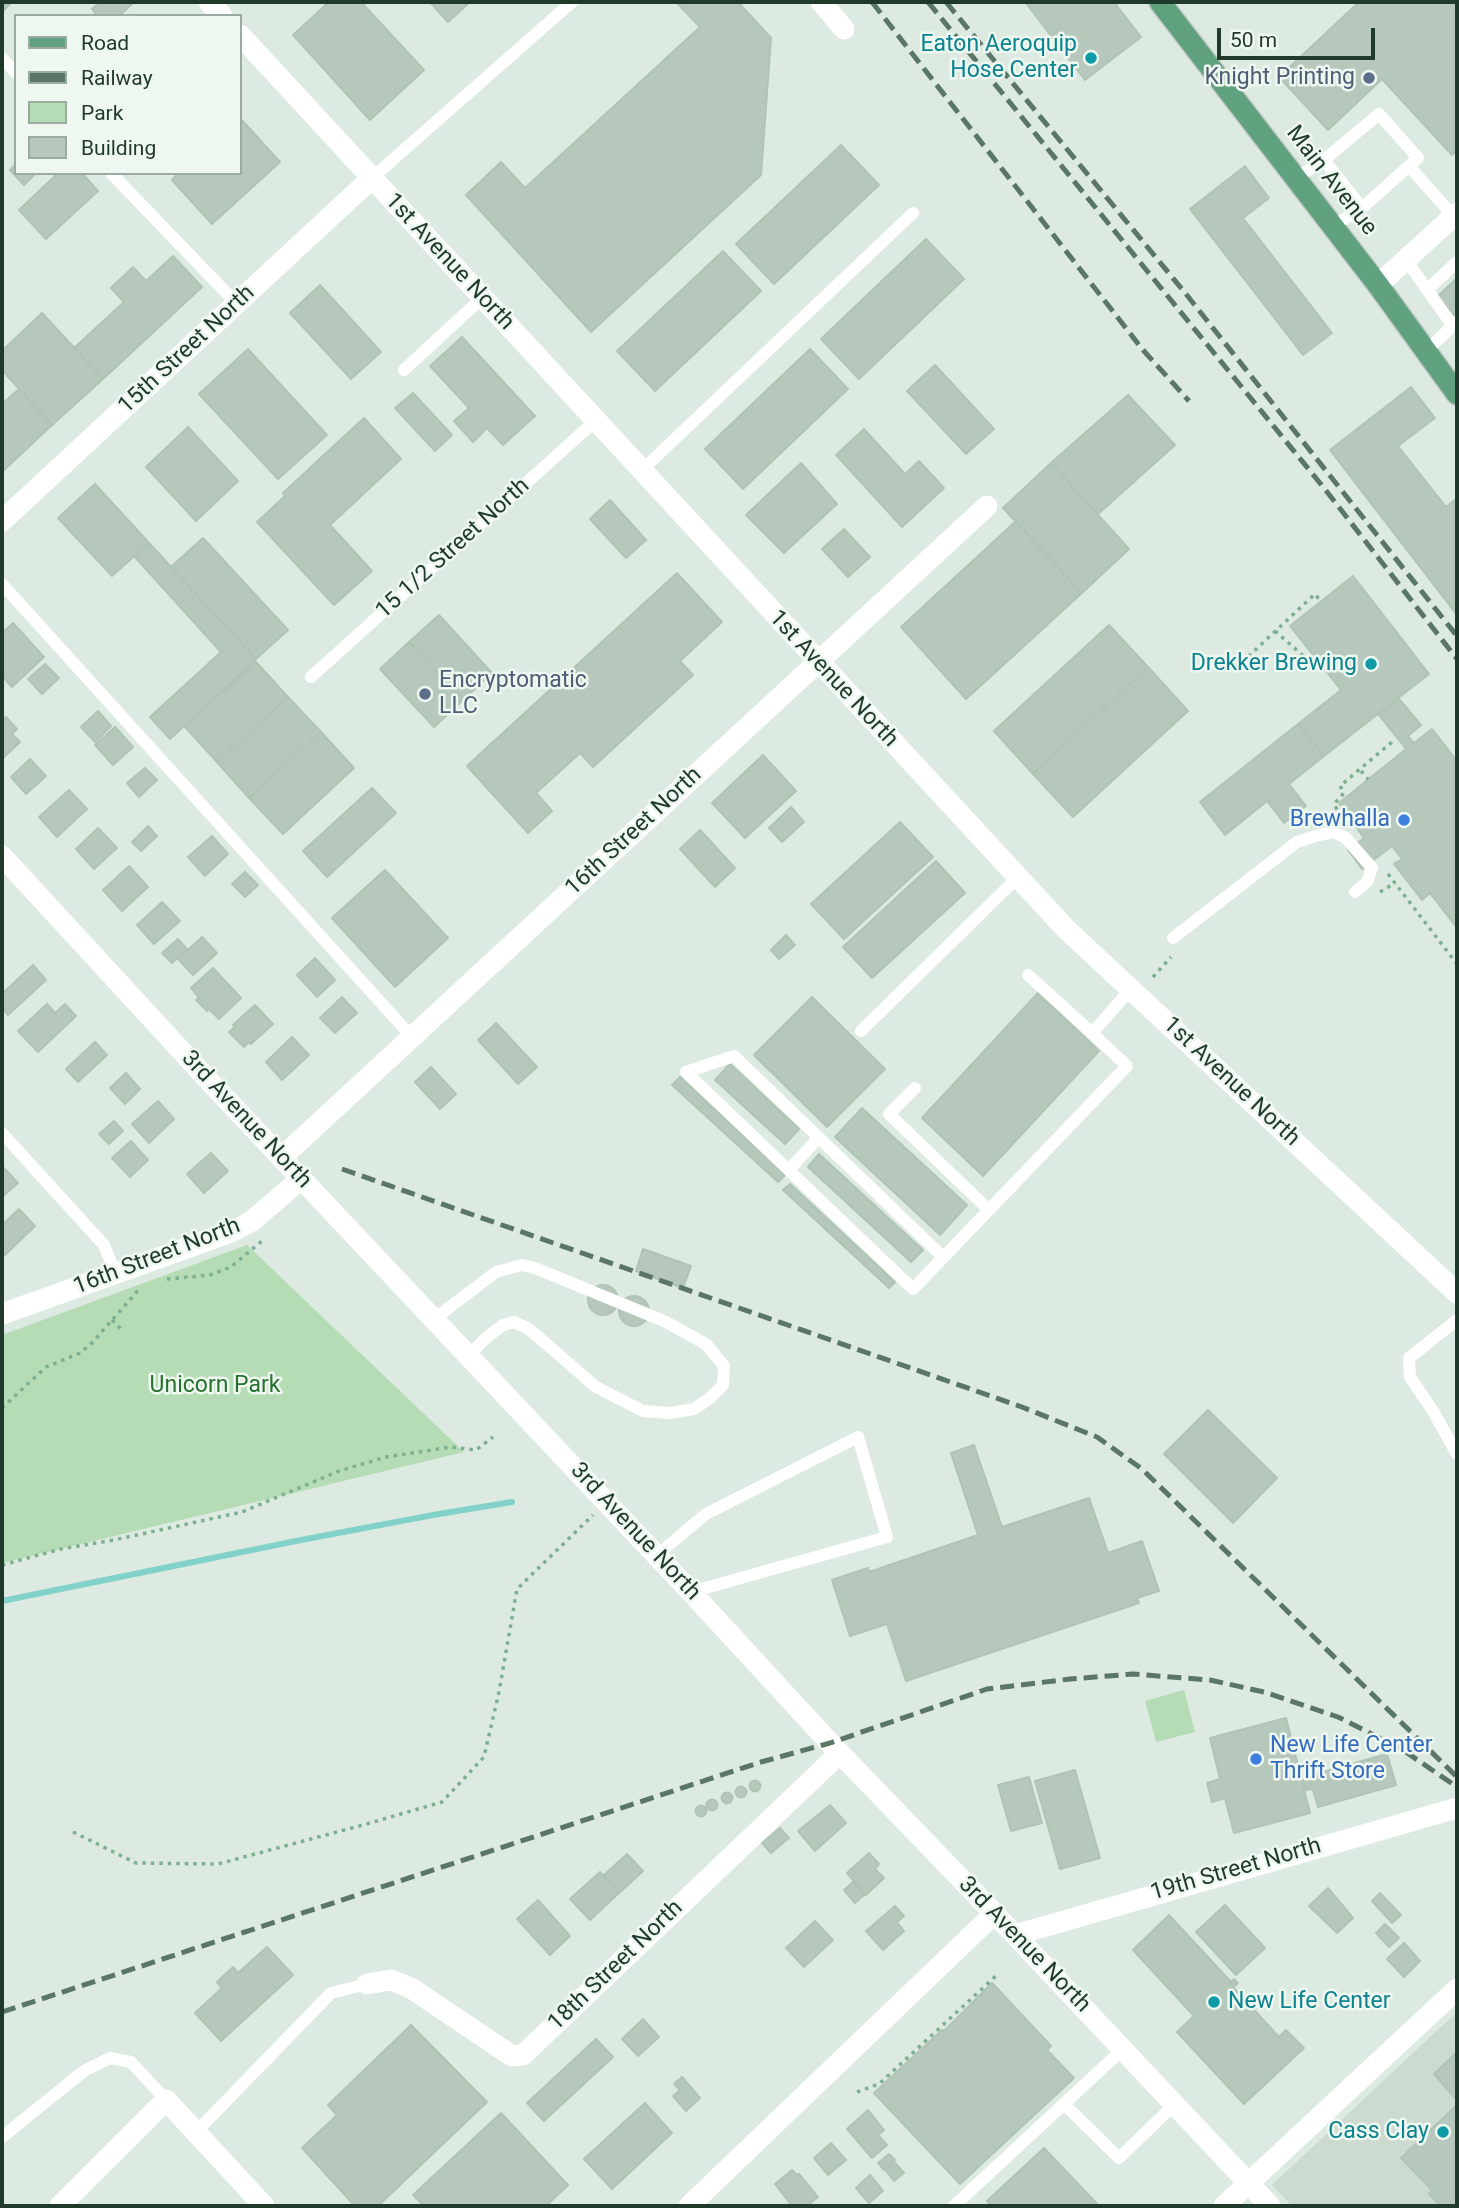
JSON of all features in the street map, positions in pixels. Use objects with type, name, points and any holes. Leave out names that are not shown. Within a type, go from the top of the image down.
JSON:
[{"type":"main road","name":"Main Avenue","points":[[1160,2],[1378,285],[1457,394]]},
{"type":"street","points":[[821,2],[844,29]]},
{"type":"street","name":"1st Avenue North","points":[[242,37],[1066,929],[1457,1293]]},
{"type":"street","name":"15th Street North","points":[[2,521],[372,178]]},
{"type":"street","points":[[1378,285],[1455,215]]},
{"type":"street","name":"16th Street North","points":[[281,1158],[987,506]]},
{"type":"street","name":"3rd Avenue North","points":[[2,856],[281,1158],[691,1591],[839,1753],[995,1913],[1270,2206]]},
{"type":"street","name":"16th Street North","points":[[2,1314],[231,1232],[252,1221],[301,1179]]},
{"type":"street","name":"18th Street North","points":[[367,1984],[391,1980],[411,1987],[512,2056],[523,2055],[839,1753]]},
{"type":"street","name":"19th Street North","points":[[1015,1935],[1457,1808]]},
{"type":"street","points":[[690,2206],[995,1913]]},
{"type":"street","points":[[1224,2206],[1457,1989]]},
{"type":"street","points":[[60,2206],[166,2100],[264,2206]]},
{"type":"lane","points":[[372,178],[572,2]]},
{"type":"lane","points":[[2,58],[14,71]]},
{"type":"lane","points":[[1296,178],[1324,160],[1379,114],[1418,158],[1362,208],[1333,226]]},
{"type":"lane","points":[[1324,160],[1362,208]]},
{"type":"lane","points":[[1409,166],[1455,215]]},
{"type":"lane","points":[[113,175],[237,304]]},
{"type":"lane","points":[[641,471],[913,214]]},
{"type":"lane","points":[[1406,260],[1455,324],[1426,351]]},
{"type":"lane","points":[[1427,290],[1457,262]]},
{"type":"lane","points":[[404,370],[482,298]]},
{"type":"lane","name":"15 1/2 Street North","points":[[312,677],[595,421]]},
{"type":"lane","points":[[2,584],[412,1037]]},
{"type":"lane","points":[[1173,938],[1297,842],[1333,832],[1346,838],[1371,868],[1367,882],[1355,891]]},
{"type":"lane","points":[[861,1031],[1017,878]]},
{"type":"lane","points":[[943,1257],[734,1056],[686,1072],[913,1289],[1127,1066],[1028,975]]},
{"type":"lane","points":[[1092,1033],[1131,989]]},
{"type":"lane","points":[[915,1088],[889,1114],[989,1210]]},
{"type":"lane","points":[[2,1133],[104,1245],[115,1272]]},
{"type":"lane","points":[[789,1170],[818,1138]]},
{"type":"lane","points":[[434,1319],[496,1272],[522,1265],[536,1268],[664,1321],[706,1344],[724,1366],[723,1385],[694,1409],[669,1413],[643,1411],[596,1387],[528,1329],[514,1322],[503,1325],[468,1356]]},
{"type":"lane","points":[[1457,1320],[1409,1358],[1410,1377],[1457,1454]]},
{"type":"lane","points":[[657,1555],[706,1514],[858,1437],[887,1537],[691,1591]]},
{"type":"lane","points":[[195,2132],[331,1993],[367,1984]]},
{"type":"lane","points":[[954,2206],[1123,2049]]},
{"type":"lane","points":[[2,2137],[84,2071],[110,2058],[131,2062],[166,2100]]},
{"type":"lane","points":[[1064,2104],[1119,2158],[1175,2104]]},
{"type":"path","points":[[1236,668],[1315,594],[1321,601]]},
{"type":"path","points":[[1275,631],[1307,659],[1312,654]]},
{"type":"path","points":[[1343,820],[1334,804],[1344,793],[1340,786],[1361,771],[1392,742]]},
{"type":"path","points":[[1361,771],[1368,779]]},
{"type":"path","points":[[1387,872],[1457,964]]},
{"type":"path","points":[[1368,878],[1381,893],[1395,883]]},
{"type":"path","points":[[1153,976],[1171,957]]},
{"type":"path","points":[[163,1279],[210,1275],[231,1267],[266,1238]]},
{"type":"path","points":[[2,1408],[46,1367],[80,1353],[142,1285]]},
{"type":"path","points":[[112,1320],[124,1332]]},
{"type":"path","points":[[2,1565],[61,1549],[242,1512],[339,1471],[386,1457],[451,1447],[476,1450],[492,1437]]},
{"type":"path","points":[[74,1832],[136,1863],[218,1864],[442,1802],[484,1757],[499,1692],[517,1589],[606,1502]]},
{"type":"path","points":[[857,2092],[880,2084],[997,1975]]},
{"type":"shaded area","points":[[1457,2012],[1457,2206],[1292,2206],[1272,2185]]},
{"type":"green space","name":"Unicorn Park","points":[[247,1245],[464,1452],[2,1563],[2,1335]]},
{"type":"green space","points":[[1184,1690],[1195,1732],[1156,1742],[1145,1701]]},
{"type":"building","points":[[2,2],[12,2],[2,12]]},
{"type":"building","points":[[100,2],[133,3],[121,14],[96,14],[92,9]]},
{"type":"building","points":[[329,2],[361,2],[424,70],[370,120],[293,35]]},
{"type":"building","points":[[430,2],[470,2],[448,22]]},
{"type":"building","points":[[676,2],[738,2],[771,38],[761,175],[591,332],[466,195],[501,162],[525,188],[700,27]]},
{"type":"building","name":"Eaton Aeroquip Hose Center","points":[[1025,2],[1114,2],[1141,37],[1085,80]]},
{"type":"building","name":"Knight Printing","points":[[1359,2],[1457,2],[1457,150],[1452,155],[1382,79],[1328,130],[1279,77]]},
{"type":"building","points":[[242,120],[280,162],[212,224],[172,180],[176,175],[242,175]]},
{"type":"building","points":[[841,145],[879,185],[774,284],[736,244]]},
{"type":"building","points":[[1245,166],[1269,198],[1243,218],[1332,333],[1303,355],[1190,209]]},
{"type":"building","points":[[15,175],[34,175],[24,185]]},
{"type":"building","points":[[56,175],[84,175],[98,191],[46,239],[19,210]]},
{"type":"building","points":[[926,239],[964,279],[859,379],[821,339]]},
{"type":"building","points":[[723,251],[761,291],[655,391],[617,351]]},
{"type":"building","points":[[173,256],[202,287],[103,379],[74,348],[124,302],[111,288],[133,267],[146,281]]},
{"type":"building","points":[[1457,278],[1457,311],[1454,315],[1437,297]]},
{"type":"building","points":[[320,285],[381,352],[351,379],[290,313]]},
{"type":"building","points":[[42,313],[103,379],[52,425],[2,370],[2,351]]},
{"type":"building","points":[[462,337],[535,416],[503,445],[487,428],[473,442],[454,421],[469,408],[430,366]]},
{"type":"building","points":[[248,349],[327,435],[278,479],[199,394]]},
{"type":"building","points":[[810,349],[848,389],[743,489],[705,449]]},
{"type":"building","points":[[935,365],[994,429],[966,454],[907,391]]},
{"type":"building","points":[[1411,387],[1435,418],[1398,446],[1446,507],[1457,498],[1457,615],[1330,450]]},
{"type":"building","points":[[19,389],[52,425],[2,472],[2,404]]},
{"type":"building","points":[[413,393],[452,435],[435,451],[395,408]]},
{"type":"building","points":[[1128,395],[1175,445],[1098,514],[1051,463]]},
{"type":"building","points":[[364,418],[401,459],[330,525],[372,571],[334,605],[257,522],[285,496],[283,493]]},
{"type":"building","points":[[188,427],[238,481],[196,521],[146,467]]},
{"type":"building","points":[[864,429],[905,474],[919,461],[944,488],[902,527],[836,455]]},
{"type":"building","points":[[801,463],[837,504],[784,553],[746,515]]},
{"type":"building","points":[[1051,463],[1129,549],[1082,593],[1003,508]]},
{"type":"building","points":[[95,484],[149,543],[112,576],[58,518]]},
{"type":"building","points":[[610,500],[646,540],[626,558],[590,519]]},
{"type":"building","points":[[1016,521],[1082,593],[966,699],[901,627]]},
{"type":"building","points":[[844,529],[870,557],[848,577],[822,549]]},
{"type":"building","points":[[203,538],[288,630],[256,659],[171,567]]},
{"type":"building","points":[[149,543],[256,659],[170,739],[150,717],[221,652],[134,556]]},
{"type":"building","points":[[677,573],[722,622],[680,661],[693,675],[593,767],[580,753],[536,793],[552,811],[528,833],[467,766]]},
{"type":"building","name":"Drekker Brewing","points":[[1353,576],[1429,674],[1324,756],[1298,724],[1341,690],[1290,626]]},
{"type":"building","points":[[439,615],[492,673],[463,700],[409,642]]},
{"type":"building","points":[[13,623],[44,657],[12,687],[2,676],[2,633]]},
{"type":"building","points":[[1109,625],[1148,667],[1033,774],[994,731]]},
{"type":"building","points":[[409,642],[463,700],[434,727],[380,669]]},
{"type":"building","points":[[256,662],[288,697],[217,762],[185,727]]},
{"type":"building","points":[[45,664],[59,678],[42,694],[28,679]]},
{"type":"building","points":[[1148,667],[1188,711],[1073,817],[1033,774]]},
{"type":"building","points":[[288,697],[321,732],[249,798],[217,762]]},
{"type":"building","name":"Brewhalla","points":[[1399,699],[1421,725],[1408,736],[1414,743],[1432,729],[1457,761],[1457,928],[1430,893],[1422,900],[1394,864],[1402,859],[1392,846],[1362,869],[1348,850],[1364,838],[1339,803],[1406,749],[1379,715]]},
{"type":"building","points":[[98,711],[111,726],[95,742],[81,727]]},
{"type":"building","points":[[6,717],[17,729],[12,734],[20,742],[2,759],[2,721]]},
{"type":"building","points":[[1298,724],[1324,756],[1289,784],[1306,806],[1284,823],[1267,801],[1225,835],[1200,802]]},
{"type":"building","points":[[115,727],[133,747],[113,765],[95,745]]},
{"type":"building","points":[[321,732],[354,768],[283,834],[249,798]]},
{"type":"building","points":[[763,755],[796,791],[745,838],[712,803]]},
{"type":"building","points":[[30,759],[46,776],[26,794],[11,777]]},
{"type":"building","points":[[145,768],[157,780],[139,797],[127,783]]},
{"type":"building","points":[[372,788],[396,813],[327,877],[303,851]]},
{"type":"building","points":[[69,790],[87,809],[57,837],[39,817]]},
{"type":"building","points":[[791,807],[804,822],[782,842],[769,828]]},
{"type":"building","points":[[900,822],[933,857],[844,939],[811,904]]},
{"type":"building","points":[[148,826],[157,836],[141,851],[132,842]]},
{"type":"building","points":[[98,828],[117,848],[94,869],[76,849]]},
{"type":"building","points":[[700,830],[735,868],[715,887],[680,849]]},
{"type":"building","points":[[212,836],[228,854],[205,876],[188,857]]},
{"type":"building","points":[[936,861],[965,893],[872,978],[843,947]]},
{"type":"building","points":[[129,866],[148,887],[122,911],[103,890]]},
{"type":"building","points":[[385,870],[448,938],[395,987],[332,918]]},
{"type":"building","points":[[245,872],[258,885],[245,897],[232,884]]},
{"type":"building","points":[[162,902],[180,921],[154,944],[137,925]]},
{"type":"building","points":[[786,935],[795,945],[779,959],[771,950]]},
{"type":"building","points":[[202,937],[217,953],[193,975],[178,959]]},
{"type":"building","points":[[178,939],[187,949],[172,963],[162,953]]},
{"type":"building","points":[[315,958],[335,980],[317,997],[297,975]]},
{"type":"building","points":[[33,965],[46,980],[8,1015],[2,1008],[2,994]]},
{"type":"building","points":[[213,968],[241,998],[219,1019],[196,1000],[199,998],[191,988]]},
{"type":"building","points":[[1038,993],[1099,1051],[983,1176],[922,1118]]},
{"type":"building","points":[[342,997],[357,1013],[335,1033],[320,1018]]},
{"type":"building","points":[[812,997],[885,1069],[827,1127],[754,1055]]},
{"type":"building","points":[[47,1004],[55,1013],[65,1004],[76,1016],[38,1052],[18,1031]]},
{"type":"building","points":[[255,1005],[273,1024],[244,1047],[229,1032]]},
{"type":"building","points":[[496,1023],[537,1067],[518,1084],[478,1040]]},
{"type":"building","points":[[292,1037],[309,1055],[282,1080],[266,1062]]},
{"type":"building","points":[[95,1042],[107,1055],[78,1082],[66,1069]]},
{"type":"building","points":[[730,1064],[799,1129],[785,1144],[715,1080]]},
{"type":"building","points":[[431,1067],[456,1094],[440,1109],[415,1082]]},
{"type":"building","points":[[126,1073],[140,1089],[125,1104],[110,1088]]},
{"type":"building","points":[[680,1077],[785,1175],[778,1182],[672,1085]]},
{"type":"building","points":[[158,1101],[174,1119],[149,1143],[132,1124]]},
{"type":"building","points":[[862,1108],[967,1205],[940,1235],[835,1137]]},
{"type":"building","points":[[114,1121],[123,1131],[109,1144],[99,1134]]},
{"type":"building","points":[[131,1141],[148,1160],[130,1177],[112,1158]]},
{"type":"building","points":[[211,1153],[228,1171],[204,1193],[187,1174]]},
{"type":"building","points":[[819,1154],[923,1250],[911,1262],[808,1167]]},
{"type":"building","points":[[2,1166],[18,1183],[2,1197]]},
{"type":"building","points":[[790,1184],[895,1282],[889,1288],[783,1190]]},
{"type":"building","points":[[19,1209],[35,1226],[5,1255],[2,1251],[2,1225]]},
{"type":"building","points":[[643,1249],[691,1266],[683,1288],[636,1271]]},
{"type":"building","points":[[603,1285],[613,1290],[618,1300],[613,1310],[603,1315],[593,1310],[588,1300],[593,1290]]},
{"type":"building","points":[[634,1296],[644,1301],[649,1311],[644,1321],[634,1326],[624,1321],[619,1311],[624,1301]]},
{"type":"building","points":[[1208,1410],[1277,1478],[1233,1523],[1164,1454]]},
{"type":"building","points":[[974,1445],[1002,1527],[1089,1498],[1108,1553],[1142,1541],[1159,1591],[1137,1598],[1139,1603],[906,1681],[887,1624],[850,1636],[832,1580],[868,1568],[869,1572],[978,1535],[951,1453]]},
{"type":"building","name":"New Life Center Thrift Store","points":[[1286,1718],[1310,1813],[1234,1833],[1225,1798],[1212,1802],[1207,1783],[1220,1779],[1210,1738]]},
{"type":"building","points":[[1387,1754],[1396,1785],[1318,1807],[1309,1776]]},
{"type":"building","points":[[1075,1770],[1100,1858],[1060,1869],[1035,1781]]},
{"type":"building","points":[[1029,1777],[1042,1823],[1011,1831],[998,1785]]},
{"type":"building","points":[[1309,1778],[1312,1789],[1305,1790],[1302,1780]]},
{"type":"building","points":[[755,1781],[759,1782],[759,1790],[755,1791],[751,1790],[750,1786],[751,1782]]},
{"type":"building","points":[[741,1787],[745,1788],[745,1796],[741,1797],[737,1796],[736,1792],[737,1788]]},
{"type":"building","points":[[727,1793],[731,1794],[731,1802],[727,1803],[723,1802],[722,1798],[723,1794]]},
{"type":"building","points":[[712,1800],[716,1801],[716,1809],[712,1810],[708,1809],[707,1805],[708,1801]]},
{"type":"building","points":[[830,1805],[846,1823],[815,1851],[798,1831]]},
{"type":"building","points":[[701,1806],[705,1807],[705,1815],[701,1816],[697,1815],[696,1811],[697,1807]]},
{"type":"building","points":[[780,1828],[789,1838],[771,1853],[762,1843]]},
{"type":"building","points":[[869,1853],[879,1864],[875,1869],[884,1878],[866,1895],[847,1873]]},
{"type":"building","points":[[627,1854],[643,1871],[619,1893],[603,1876]]},
{"type":"building","points":[[600,1872],[619,1893],[590,1920],[570,1899]]},
{"type":"building","points":[[853,1882],[865,1894],[855,1903],[844,1890]]},
{"type":"building","points":[[1328,1888],[1353,1918],[1337,1933],[1309,1906]]},
{"type":"building","points":[[1380,1893],[1401,1915],[1392,1923],[1372,1901]]},
{"type":"building","points":[[538,1900],[570,1936],[550,1955],[517,1919]]},
{"type":"building","points":[[1225,1905],[1265,1948],[1236,1975],[1196,1932]]},
{"type":"building","points":[[895,1906],[904,1916],[897,1922],[904,1931],[883,1950],[866,1931]]},
{"type":"building","name":"New Life Center","points":[[1169,1915],[1231,1982],[1234,1979],[1238,1983],[1233,1987],[1279,2037],[1286,2030],[1304,2048],[1244,2104],[1177,2032],[1194,2016],[1133,1950]]},
{"type":"building","points":[[815,1921],[833,1940],[804,1967],[786,1948]]},
{"type":"building","points":[[1385,1924],[1399,1938],[1389,1947],[1376,1933]]},
{"type":"building","points":[[1404,1943],[1420,1961],[1404,1977],[1387,1959]]},
{"type":"building","points":[[267,1947],[293,1975],[221,2041],[195,2013],[222,1988],[217,1982],[233,1967],[238,1973]]},
{"type":"building","points":[[992,1983],[1051,2046],[1047,2050],[1074,2078],[960,2184],[874,2093],[944,2031]]},
{"type":"building","points":[[643,2019],[659,2037],[638,2056],[622,2039]]},
{"type":"building","points":[[411,2025],[487,2102],[378,2206],[355,2206],[302,2148],[337,2115],[328,2105]]},
{"type":"building","points":[[596,2039],[613,2057],[544,2121],[527,2103]]},
{"type":"building","name":"Cass Clay","points":[[1457,2052],[1457,2100],[1434,2074]]},
{"type":"building","points":[[682,2077],[700,2098],[686,2111],[673,2096],[680,2090],[674,2084]]},
{"type":"building","points":[[645,2103],[672,2133],[612,2189],[584,2159]]},
{"type":"building","name":"Cass Clay","points":[[1457,2105],[1457,2206],[1441,2206],[1429,2194],[1432,2190],[1401,2158]]},
{"type":"building","points":[[868,2110],[884,2130],[878,2135],[887,2145],[872,2158],[847,2129]]},
{"type":"building","points":[[501,2113],[568,2185],[546,2206],[424,2206],[413,2195]]},
{"type":"building","points":[[831,2143],[846,2160],[828,2175],[814,2158]]},
{"type":"building","points":[[1044,2148],[1099,2206],[992,2206],[987,2201]]},
{"type":"building","points":[[889,2154],[895,2160],[884,2170],[878,2163]]},
{"type":"building","points":[[895,2163],[904,2173],[894,2181],[886,2171]]},
{"type":"building","points":[[792,2170],[799,2174],[818,2197],[807,2206],[792,2206],[775,2184]]},
{"type":"building","points":[[870,2175],[883,2191],[869,2203],[856,2188]]},
{"type":"waterway","points":[[2,1601],[301,1540],[512,1502]]},
{"type":"railway","points":[[872,2],[1143,350],[1189,401]]},
{"type":"railway","points":[[928,2],[1324,488],[1457,659]]},
{"type":"railway","points":[[946,2],[1186,294],[1457,636]]},
{"type":"railway","points":[[342,1169],[1022,1407],[1097,1437],[1142,1469],[1457,1777]]},
{"type":"railway","points":[[2,2012],[761,1762],[830,1743],[987,1689],[1133,1674],[1210,1680],[1264,1692],[1338,1717],[1400,1748],[1457,1787]]},
{"type":"place","name":"Eaton Aeroquip Hose Center","points":[[1091,58]]},
{"type":"place","name":"Knight Printing","points":[[1369,78]]},
{"type":"place","name":"Drekker Brewing","points":[[1371,664]]},
{"type":"place","name":"Encryptomatic LLC","points":[[425,694]]},
{"type":"place","name":"Brewhalla","points":[[1404,820]]},
{"type":"place","name":"New Life Center Thrift Store","points":[[1256,1759]]},
{"type":"place","name":"New Life Center","points":[[1214,2002]]},
{"type":"place","name":"Cass Clay","points":[[1443,2132]]}]
